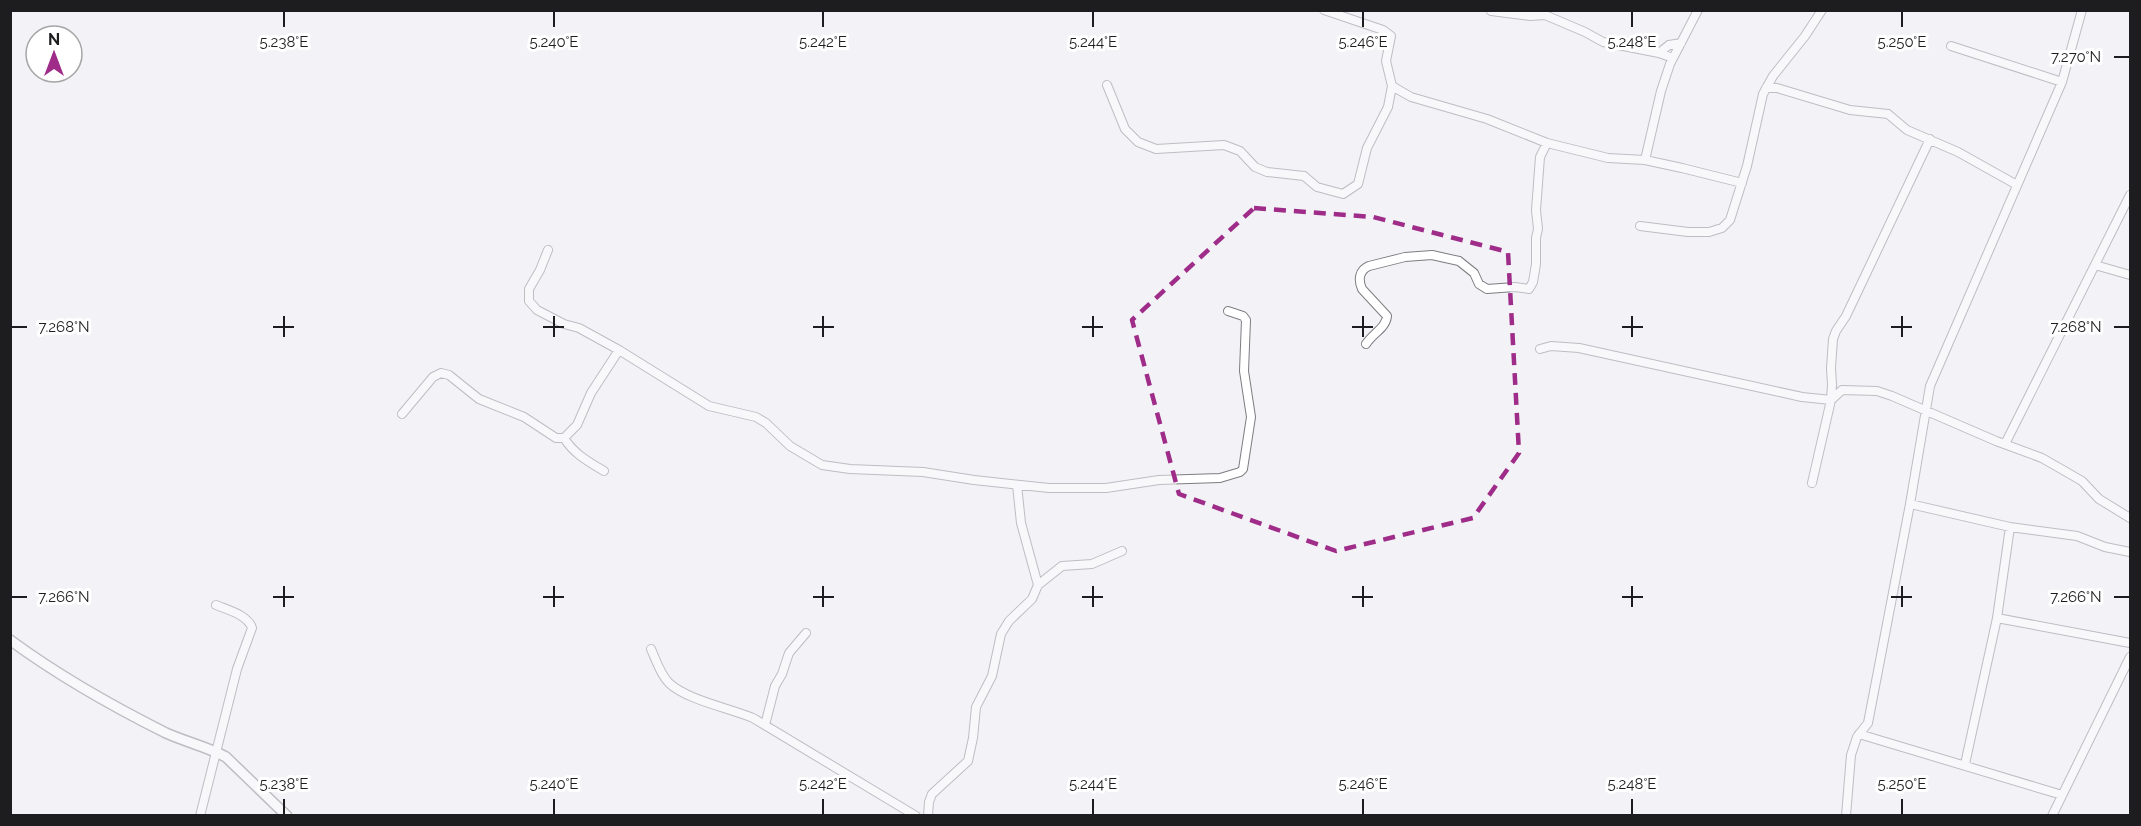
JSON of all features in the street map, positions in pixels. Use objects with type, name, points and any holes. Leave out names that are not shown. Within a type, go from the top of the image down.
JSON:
[{"type":"street","points":[[1107,85],[1125,129],[1138,142],[1156,149],[1224,145],[1240,151],[1256,167],[1267,172],[1304,176],[1317,187],[1343,194],[1358,184],[1367,148],[1388,107],[1392,86],[1386,61],[1391,36],[1383,30],[1324,10]]},
{"type":"street","points":[[1491,10],[1545,15],[1603,42],[1673,58]]},
{"type":"street","points":[[1645,160],[1661,91],[1673,58],[1698,10]]},
{"type":"street","points":[[1640,226],[1688,232],[1709,232],[1722,228],[1730,220],[1742,183],[1766,88],[1822,10]]},
{"type":"street","points":[[1846,816],[1851,755],[1859,734],[1868,723],[1930,386],[2062,82],[2082,10]]},
{"type":"street","points":[[1659,53],[1669,45],[1681,43]]},
{"type":"street","points":[[1951,46],[2062,82]]},
{"type":"street","points":[[1773,76],[1777,88]]},
{"type":"street","points":[[1392,86],[1411,97],[1486,119],[1547,143],[1608,158],[1645,160],[1742,183]]},
{"type":"street","points":[[1766,88],[1777,88],[1850,110],[1888,114],[1907,130],[1958,152],[2017,185]]},
{"type":"street","points":[[1812,483],[1831,400],[1830,368],[1836,332],[1846,316],[1930,139]]},
{"type":"street","points":[[1366,344],[1387,321],[1387,316],[1362,289],[1360,283],[1361,272],[1369,266],[1405,257],[1432,255],[1459,261],[1474,273],[1479,284],[1487,289],[1515,286],[1529,289],[1533,282],[1536,264],[1538,229],[1536,210],[1540,157],[1547,143]]},
{"type":"street","points":[[2005,444],[2130,195]]},
{"type":"street","points":[[548,250],[529,289],[530,301],[537,310],[564,324],[579,328],[619,350],[709,406],[756,417],[766,423],[790,446],[822,465],[850,470],[923,472],[1049,488],[1106,488],[1159,480],[1220,478],[1240,472],[1243,469],[1251,417],[1244,371],[1246,320],[1243,316],[1228,310]]},
{"type":"street","points":[[2095,265],[2130,275]]},
{"type":"street","points":[[1540,349],[1551,346],[1579,348],[1729,380],[1784,395],[1831,400],[1842,390],[1862,390],[1892,396],[2042,458],[2082,481],[2099,499],[2130,518]]},
{"type":"street","points":[[402,414],[434,377],[441,373],[449,375],[479,399],[524,417],[556,438],[564,438],[577,425],[591,393],[619,350]]},
{"type":"street","points":[[564,438],[569,447],[604,471]]},
{"type":"street","points":[[1017,485],[1021,523],[1038,585]]},
{"type":"street","points":[[1910,504],[2010,527],[2077,536],[2105,547],[2130,552]]},
{"type":"street","points":[[1965,764],[1997,618],[2010,527]]},
{"type":"street","points":[[928,816],[932,794],[968,761],[976,708],[992,676],[1001,634],[1009,621],[1032,599],[1038,585],[1062,566],[1092,564],[1122,551]]},
{"type":"street","points":[[200,816],[237,669],[252,628],[246,618],[216,605]]},
{"type":"street","points":[[1997,618],[2130,643]]},
{"type":"street","points":[[765,725],[775,686],[789,653],[806,633]]},
{"type":"street","points":[[10,640],[113,707],[186,742],[215,751],[226,758],[287,816]]},
{"type":"street","points":[[651,649],[669,683],[683,692],[715,706],[731,709],[765,725],[916,816]]},
{"type":"street","points":[[2052,816],[2130,657]]},
{"type":"street","points":[[1859,734],[2062,795]]},
{"type":"highlighted area","points":[[1254,208],[1373,217],[1508,252],[1519,453],[1473,518],[1336,551],[1179,494],[1132,320]]}]
